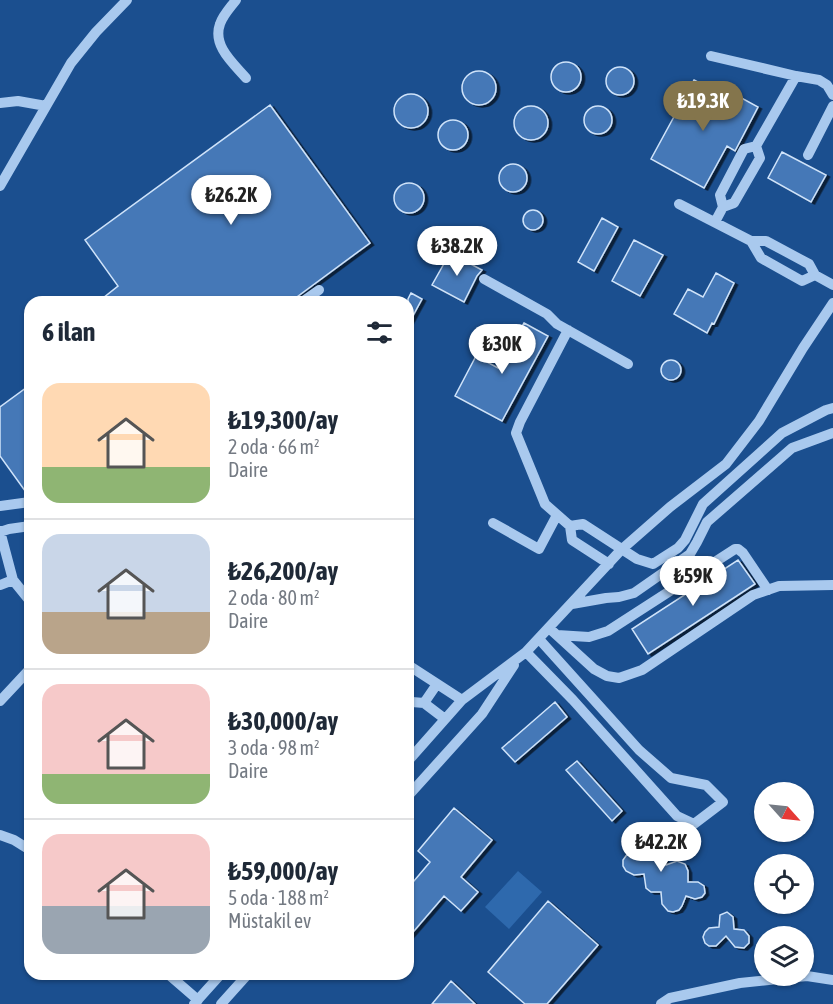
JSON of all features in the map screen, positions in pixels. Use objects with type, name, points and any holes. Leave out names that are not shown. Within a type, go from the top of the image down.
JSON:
[{"type":"street","points":[[0,186],[78,53],[127,0]]},
{"type":"street","points":[[236,0],[221,22],[218,35],[225,53],[246,78]]},
{"type":"street","points":[[711,56],[819,80],[827,85],[833,94]]},
{"type":"street","points":[[723,207],[720,195],[744,149],[756,146],[796,76]]},
{"type":"street","points":[[0,103],[18,101],[46,106]]},
{"type":"street","points":[[808,155],[833,106]]},
{"type":"street","points":[[715,222],[723,207],[734,203],[760,158],[756,146]]},
{"type":"street","points":[[678,204],[751,241],[766,242],[809,264],[815,275],[833,285]]},
{"type":"street","points":[[751,241],[761,258],[802,281],[815,275]]},
{"type":"street","points":[[484,279],[548,314],[557,324],[628,364]]},
{"type":"street","points":[[310,296],[319,290]]},
{"type":"street","points":[[414,754],[462,700],[522,656],[539,639],[553,631],[571,604],[621,550],[670,507],[726,464],[759,421],[833,303]]},
{"type":"street","points":[[568,330],[516,433],[546,504],[570,526],[572,540],[609,564]]},
{"type":"street","points":[[570,526],[583,524],[621,550],[637,559],[653,564],[678,548],[685,540],[703,504],[782,433],[833,408]]},
{"type":"street","points":[[571,604],[634,593],[690,554],[707,522],[792,448],[833,433]]},
{"type":"street","points":[[764,449],[775,462]]},
{"type":"street","points":[[744,468],[754,481]]},
{"type":"street","points":[[722,488],[731,500]]},
{"type":"street","points":[[0,506],[24,503]]},
{"type":"street","points":[[493,523],[539,549],[557,515]]},
{"type":"street","points":[[24,527],[0,532],[13,580],[24,594]]},
{"type":"street","points":[[553,631],[589,637],[608,632],[735,549],[741,550],[768,590]]},
{"type":"street","points":[[0,585],[13,580]]},
{"type":"street","points":[[553,631],[598,672],[612,678],[620,678],[642,670],[748,598],[779,586],[833,585]]},
{"type":"street","points":[[522,656],[573,700],[677,816],[694,824],[723,802],[706,784],[671,778],[639,750],[539,639]]},
{"type":"street","points":[[414,789],[482,714],[522,656]]},
{"type":"street","points":[[414,669],[462,700]]},
{"type":"street","points":[[0,701],[24,675]]},
{"type":"street","points":[[424,703],[437,684]]},
{"type":"street","points":[[414,702],[424,703],[445,719]]},
{"type":"street","points":[[0,835],[24,844]]},
{"type":"street","points":[[661,1004],[670,998],[740,983],[807,976],[833,980]]},
{"type":"street","points":[[174,980],[196,1002],[216,980]]},
{"type":"street","points":[[221,1004],[243,980]]},
{"type":"shaded area","points":[[518,871],[542,892],[509,929],[485,907]]},
{"type":"building","points":[[566,62],[577,66],[581,77],[577,88],[566,92],[555,88],[551,77],[555,66]]},
{"type":"building","points":[[620,67],[630,71],[634,81],[630,91],[620,95],[610,91],[606,81],[610,71]]},
{"type":"building","points":[[479,71],[491,76],[496,88],[491,100],[479,105],[467,100],[462,88],[467,76]]},
{"type":"building","points":[[694,80],[724,96],[727,90],[758,107],[735,151],[727,146],[704,188],[651,159]]},
{"type":"building","points":[[411,94],[423,99],[428,111],[423,123],[411,128],[399,123],[394,111],[399,99]]},
{"type":"building","points":[[270,105],[370,243],[298,296],[106,296],[118,286],[85,240]]},
{"type":"building","points":[[531,106],[543,111],[548,123],[543,135],[531,140],[519,135],[514,123],[519,111]]},
{"type":"building","points":[[598,106],[608,110],[612,120],[608,130],[598,134],[588,130],[584,120],[588,110]]},
{"type":"building","points":[[453,120],[464,124],[468,135],[464,146],[453,150],[442,146],[438,135],[442,124]]},
{"type":"building","points":[[782,152],[826,175],[811,202],[768,178]]},
{"type":"building","points":[[513,164],[523,168],[527,178],[523,188],[513,192],[503,188],[499,178],[503,168]]},
{"type":"building","points":[[409,183],[420,187],[424,198],[420,209],[409,213],[398,209],[394,198],[398,187]]},
{"type":"building","points":[[533,210],[540,213],[543,220],[540,227],[533,230],[526,227],[523,220],[526,213]]},
{"type":"building","points":[[602,218],[618,227],[594,271],[578,262]]},
{"type":"building","points":[[634,240],[663,255],[640,296],[612,281]]},
{"type":"building","points":[[450,253],[482,270],[464,302],[432,285]]},
{"type":"building","points":[[716,273],[734,283],[714,324],[712,323],[707,333],[674,314],[688,289],[703,297]]},
{"type":"building","points":[[411,293],[422,299],[414,314],[414,296],[410,296]]},
{"type":"building","points":[[524,323],[548,336],[502,421],[455,396],[476,356],[498,368]]},
{"type":"building","points":[[667,360],[675,360],[681,366],[681,374],[675,380],[667,380],[661,374],[661,366]]},
{"type":"building","points":[[24,389],[24,489],[0,456],[0,407]]},
{"type":"building","points":[[738,560],[755,584],[648,654],[632,629]]},
{"type":"building","points":[[555,702],[567,717],[515,762],[502,748]]},
{"type":"building","points":[[577,761],[622,811],[612,821],[566,770]]},
{"type":"building","points":[[454,808],[492,840],[461,877],[478,892],[461,911],[444,896],[414,931],[414,881],[430,862],[418,851]]},
{"type":"building","points":[[638,832],[648,837],[660,838],[661,844],[657,850],[662,854],[666,865],[677,861],[685,864],[688,871],[688,882],[698,882],[704,886],[705,893],[702,897],[695,899],[686,896],[679,910],[668,911],[662,904],[661,892],[651,892],[646,888],[644,874],[634,875],[626,871],[623,860],[628,853],[638,849],[633,837]]},
{"type":"building","points":[[548,901],[598,945],[547,1004],[525,1004],[488,972]]},
{"type":"building","points":[[727,912],[733,917],[734,929],[744,930],[749,936],[749,943],[744,948],[735,947],[726,936],[716,946],[709,946],[705,943],[703,937],[705,932],[709,928],[719,927],[720,915]]},
{"type":"building","points":[[451,981],[475,1004],[432,1004]]}]
